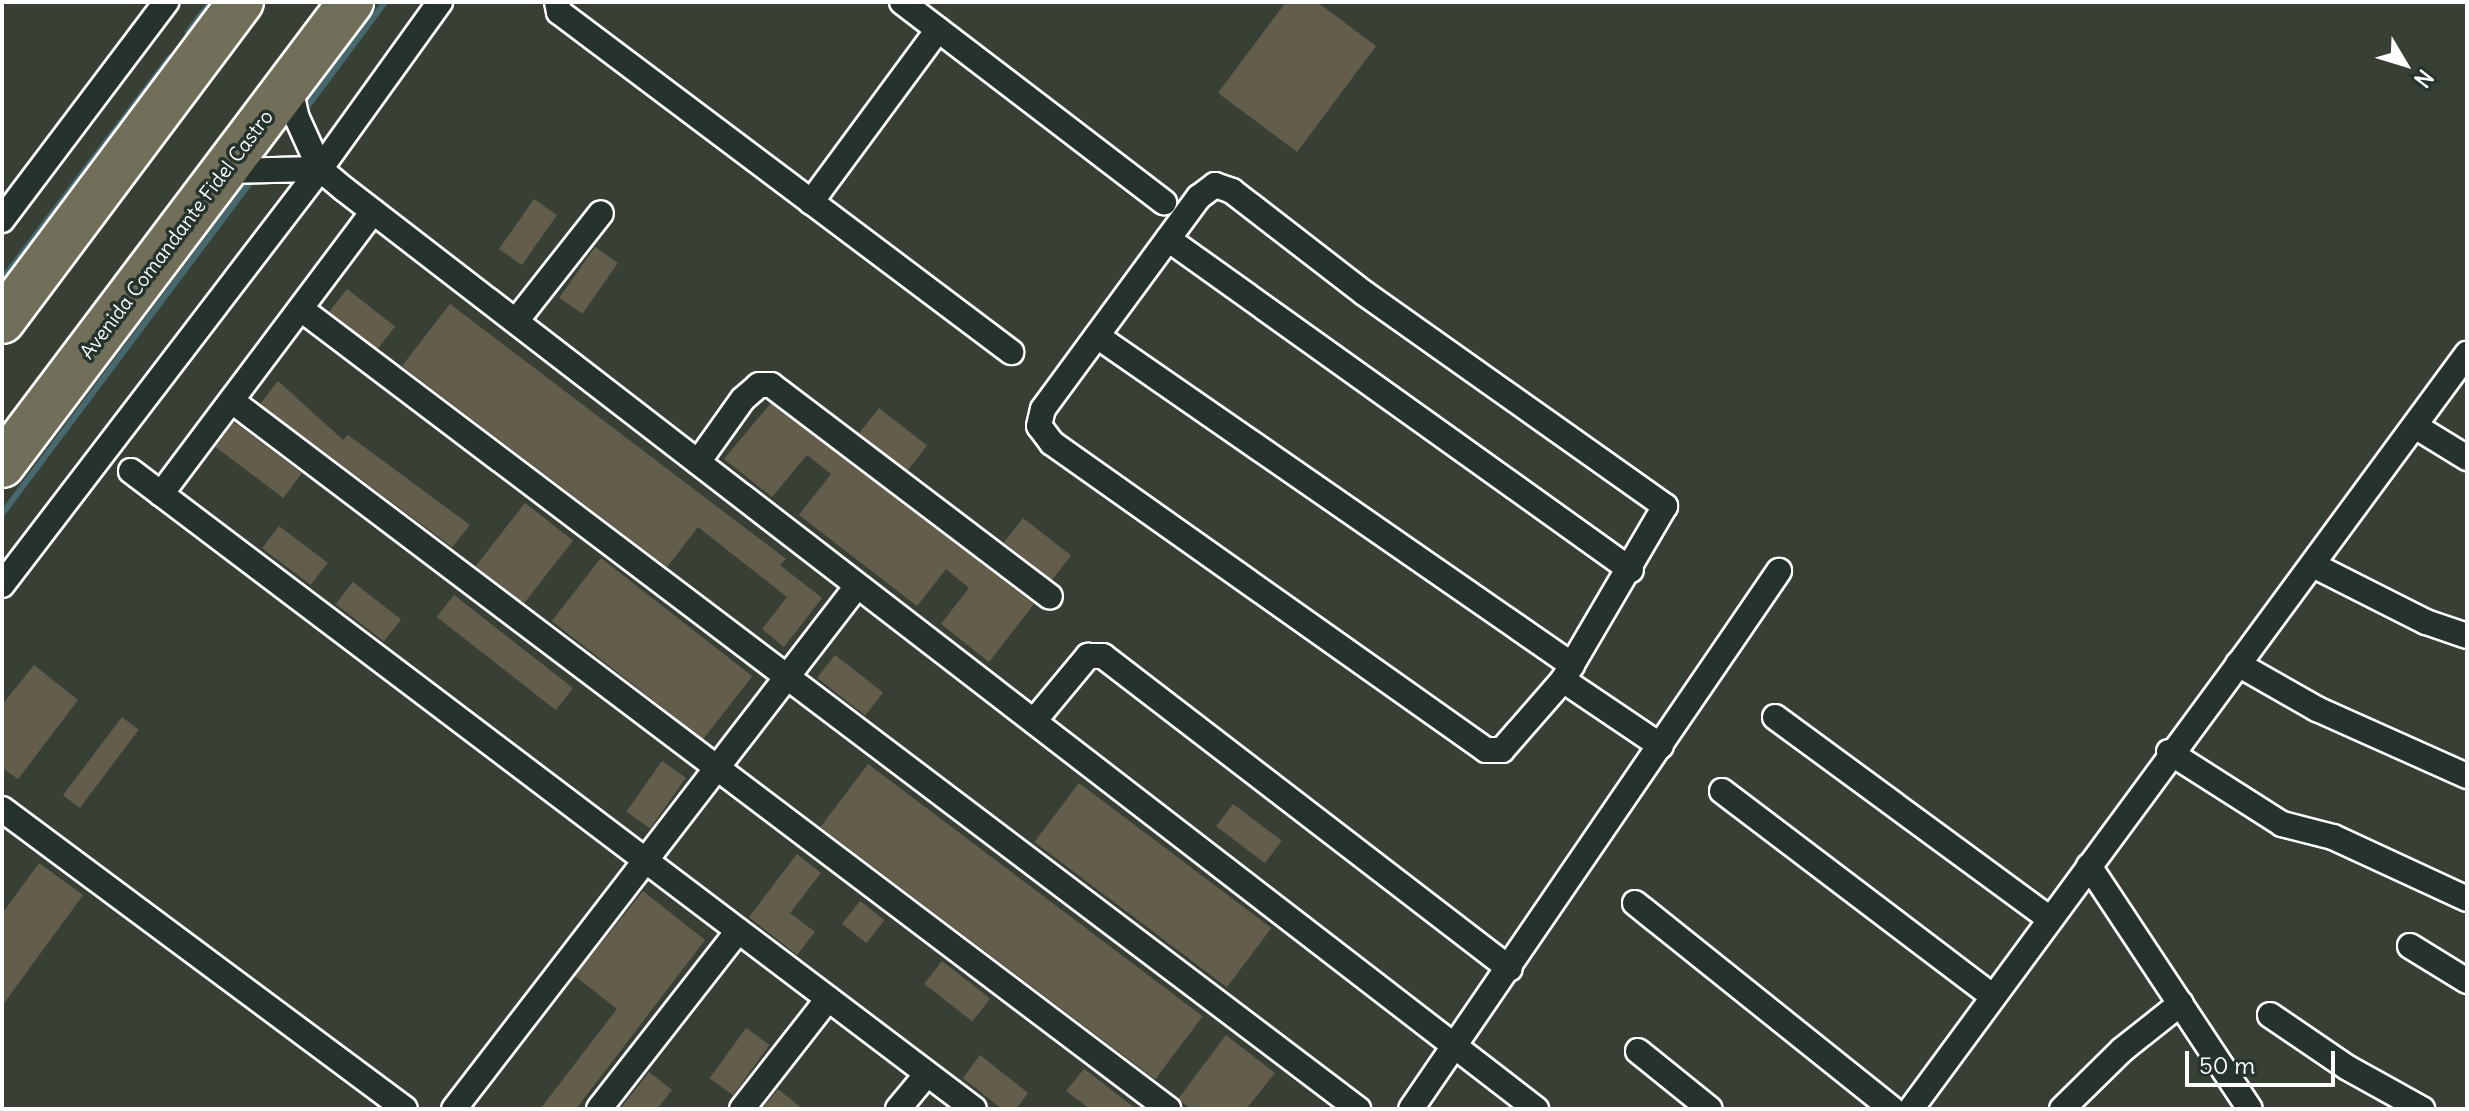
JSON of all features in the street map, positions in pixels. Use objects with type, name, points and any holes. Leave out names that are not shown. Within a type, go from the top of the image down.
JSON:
[{"type":"highway","points":[[2,321],[241,2]]},
{"type":"highway","name":"Avenida Comandante Fidel Castro","points":[[2,465],[351,2]]},
{"type":"street","points":[[2,220],[166,2]]},
{"type":"street","points":[[2,585],[320,169],[440,2]]},
{"type":"street","points":[[557,2],[559,12],[1011,352]]},
{"type":"street","points":[[902,2],[1164,202]]},
{"type":"street","points":[[811,202],[938,30]]},
{"type":"street","points":[[289,84],[297,118],[320,169],[1536,1109]]},
{"type":"street","points":[[224,171],[320,169]]},
{"type":"street","points":[[1215,185],[1232,191],[1364,293],[1654,494],[1665,506],[1663,519],[1568,672],[1502,750],[1486,750],[1052,443],[1039,426],[1043,409],[1168,239],[1199,197],[1215,185]]},
{"type":"street","points":[[161,494],[373,212]]},
{"type":"street","points":[[516,321],[601,213]]},
{"type":"street","points":[[1168,239],[1631,570]]},
{"type":"street","points":[[301,309],[788,674],[1358,1109]]},
{"type":"street","points":[[1097,336],[1568,672],[1661,746]]},
{"type":"street","points":[[1911,1109],[2169,752],[2313,565],[2467,354]]},
{"type":"street","points":[[698,462],[743,399],[759,385],[771,385],[1050,597]]},
{"type":"street","points":[[232,401],[1159,1106]]},
{"type":"street","points":[[2415,426],[2467,458]]},
{"type":"street","points":[[131,471],[974,1109]]},
{"type":"street","points":[[2313,565],[2426,622],[2467,636]]},
{"type":"street","points":[[1411,1109],[1458,1046],[1779,571]]},
{"type":"street","points":[[454,1109],[643,859],[857,586]]},
{"type":"street","points":[[1034,721],[1088,656],[1103,656],[1510,969]]},
{"type":"street","points":[[2238,664],[2317,709],[2467,776]]},
{"type":"street","points":[[1775,717],[2050,919]]},
{"type":"street","points":[[2169,752],[2282,824],[2333,837],[2467,899]]},
{"type":"street","points":[[1722,791],[1993,997]]},
{"type":"street","points":[[2,809],[405,1109]]},
{"type":"street","points":[[2089,866],[2250,1109]]},
{"type":"street","points":[[1635,903],[1892,1109]]},
{"type":"street","points":[[599,1109],[738,931]]},
{"type":"street","points":[[2410,946],[2467,981]]},
{"type":"street","points":[[742,1109],[828,999]]},
{"type":"street","points":[[2062,1109],[2122,1050],[2181,1003]]},
{"type":"street","points":[[2270,1015],[2422,1109]]},
{"type":"street","points":[[1638,1051],[1710,1109]]},
{"type":"street","points":[[898,1109],[927,1074]]},
{"type":"building","points":[[1286,2],[1317,2],[1376,46],[1297,152],[1218,93]]},
{"type":"building","points":[[534,199],[557,215],[522,265],[499,249]]},
{"type":"building","points":[[595,247],[618,263],[582,314],[559,298]]},
{"type":"building","points":[[347,289],[395,327],[377,349],[329,312]]},
{"type":"building","points":[[450,304],[786,559],[780,565],[822,598],[784,647],[762,629],[787,597],[698,527],[667,567],[402,366]]},
{"type":"building","points":[[278,381],[343,440],[348,435],[470,525],[452,547],[260,404]]},
{"type":"building","points":[[771,403],[1034,604],[989,662],[941,624],[969,588],[946,569],[917,606],[799,515],[831,474],[807,455],[772,497],[724,459]]},
{"type":"building","points":[[879,408],[927,446],[907,471],[859,433]]},
{"type":"building","points":[[234,422],[302,473],[283,498],[215,447]]},
{"type":"building","points":[[525,503],[573,541],[524,604],[476,566]]},
{"type":"building","points":[[1023,518],[1071,556],[1052,580],[1004,542]]},
{"type":"building","points":[[279,526],[328,563],[311,585],[262,548]]},
{"type":"building","points":[[601,558],[752,676],[703,739],[552,621]]},
{"type":"building","points":[[353,582],[401,620],[384,642],[336,604]]},
{"type":"building","points":[[454,595],[573,688],[556,710],[437,617]]},
{"type":"building","points":[[835,655],[883,693],[865,715],[817,678]]},
{"type":"building","points":[[34,665],[78,700],[18,779],[2,768],[2,705]]},
{"type":"building","points":[[122,717],[139,730],[80,808],[63,795]]},
{"type":"building","points":[[662,761],[686,778],[650,828],[626,812]]},
{"type":"building","points":[[868,764],[1203,1016],[1155,1079],[820,827]]},
{"type":"building","points":[[1079,783],[1271,928],[1227,987],[1034,842]]},
{"type":"building","points":[[1233,804],[1282,841],[1265,863],[1216,826]]},
{"type":"building","points":[[797,854],[821,873],[790,913],[815,932],[797,955],[749,917]]},
{"type":"building","points":[[39,863],[83,895],[2,1006],[2,914]]},
{"type":"building","points":[[643,891],[705,940],[576,1109],[540,1109],[617,1009],[575,976]]},
{"type":"building","points":[[860,901],[884,920],[867,943],[842,924]]},
{"type":"building","points":[[942,961],[990,999],[972,1021],[924,984]]},
{"type":"building","points":[[746,1028],[769,1045],[733,1095],[710,1078]]},
{"type":"building","points":[[1226,1035],[1275,1073],[1246,1109],[1191,1109],[1178,1099]]},
{"type":"building","points":[[980,1055],[1028,1093],[1016,1109],[1002,1109],[963,1078]]},
{"type":"building","points":[[1084,1069],[1136,1109],[1090,1109],[1066,1091]]},
{"type":"building","points":[[649,1072],[672,1090],[657,1109],[620,1109]]},
{"type":"building","points":[[778,1089],[803,1109],[762,1109]]},
{"type":"waterway","points":[[188,32],[211,2]]},
{"type":"waterway","points":[[307,107],[385,2]]},
{"type":"waterway","points":[[2,280],[169,58]]},
{"type":"waterway","points":[[2,514],[248,185]]}]
